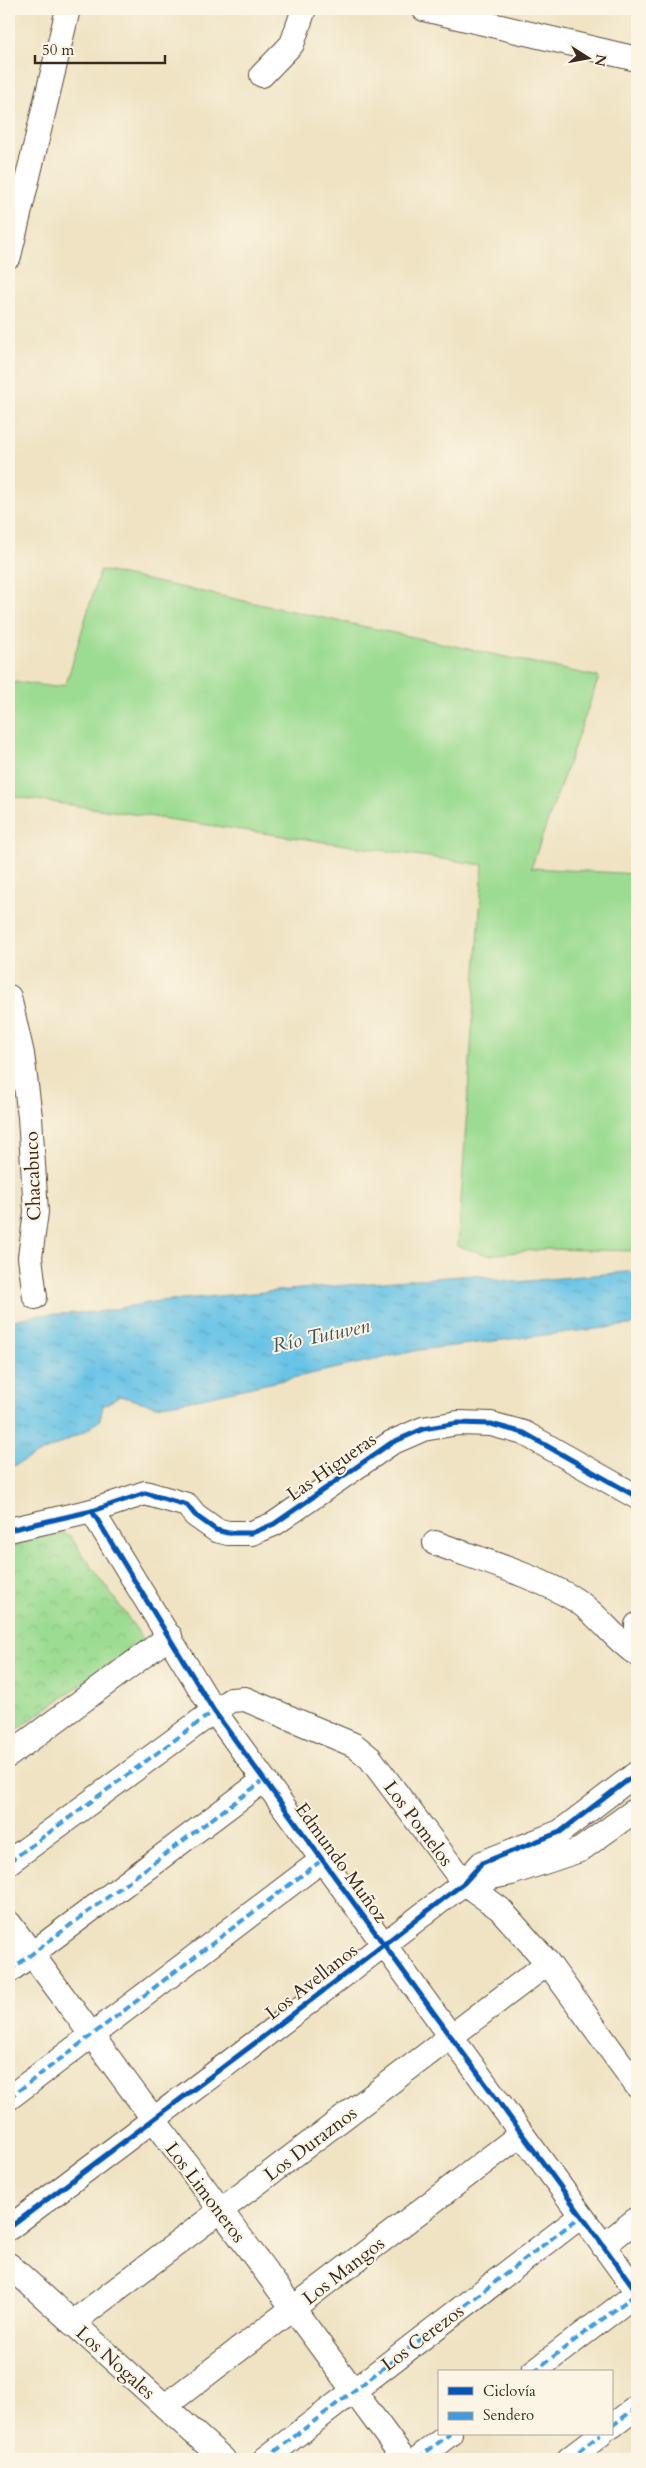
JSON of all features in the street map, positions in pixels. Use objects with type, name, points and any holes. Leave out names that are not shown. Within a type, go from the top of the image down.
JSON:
[{"type":"street","points":[[9,256],[68,9]]},
{"type":"street","points":[[262,76],[292,44],[304,9]]},
{"type":"street","points":[[430,9],[637,59]]},
{"type":"street","name":"Chacabuco","points":[[9,997],[22,1054],[30,1117],[36,1212],[30,1257],[35,1297]]},
{"type":"street","name":"Las Higueras","points":[[92,1511],[145,1493],[187,1505],[194,1515],[216,1530],[234,1534],[252,1533],[274,1524],[391,1443],[423,1429],[466,1423],[491,1424],[524,1433],[637,1496]]},
{"type":"street","points":[[9,1530],[92,1511]]},
{"type":"street","name":"Edmundo Muñoz","points":[[92,1511],[214,1711],[637,2293]]},
{"type":"street","points":[[435,1542],[546,1585],[574,1599],[599,1618],[622,1642],[637,1654]]},
{"type":"street","points":[[637,1625],[637,1638]]},
{"type":"street","points":[[9,1755],[170,1636]]},
{"type":"street","name":"Los Pomelos","points":[[9,1862],[214,1711],[231,1700],[245,1699],[354,1744],[370,1758],[464,1883],[500,1909],[548,1963],[637,2086]]},
{"type":"street","name":"Los Avellanos","points":[[9,2228],[464,1883],[482,1863],[560,1832],[637,1773]]},
{"type":"street","points":[[9,1971],[264,1780]]},
{"type":"street","name":"Los Avellanos","points":[[464,1883],[511,1873],[580,1850],[637,1809]]},
{"type":"street","points":[[9,2098],[322,1860]]},
{"type":"street","name":"Los Limoneros","points":[[9,1923],[152,2120],[404,2459]]},
{"type":"street","name":"Los Duraznos","points":[[72,2323],[548,1963]]},
{"type":"street","name":"Los Mangos","points":[[165,2406],[521,2134]]},
{"type":"street","name":"Los Cerezos","points":[[265,2459],[352,2390],[581,2216]]},
{"type":"street","points":[[603,2246],[637,2219]]},
{"type":"street","name":"Los Nogales","points":[[9,2265],[223,2459]]},
{"type":"street","points":[[536,2370],[637,2293]]},
{"type":"street","points":[[614,2424],[637,2407]]},
{"type":"street","points":[[417,2459],[447,2436]]},
{"type":"street","points":[[569,2459],[599,2436]]},
{"type":"green space","points":[[100,570],[599,677],[531,868],[636,874],[637,1251],[545,1249],[488,1255],[458,1246],[483,865],[9,796],[9,681],[55,687],[66,684]]},
{"type":"green space","points":[[53,1531],[69,1535],[144,1640],[9,1735],[9,1544]]},
{"type":"water","name":"Río Tutuven","points":[[637,1271],[637,1324],[419,1350],[193,1400],[156,1406],[120,1396],[103,1406],[100,1420],[86,1431],[9,1468],[9,1321],[36,1315],[98,1312],[159,1301],[418,1279],[474,1275],[516,1282]]},
{"type":"marked path","points":[[9,1862],[214,1711]]},
{"type":"marked path","points":[[9,1971],[264,1780]]},
{"type":"marked path","points":[[9,2098],[322,1860]]},
{"type":"marked path","points":[[265,2459],[581,2216]]},
{"type":"marked path","points":[[536,2370],[637,2293]]},
{"type":"marked path","points":[[614,2424],[637,2407]]},
{"type":"marked path","points":[[417,2459],[447,2436]]},
{"type":"marked path","points":[[569,2459],[598,2436]]},
{"type":"cycle path","points":[[9,1530],[92,1511],[145,1493],[187,1505],[195,1515],[216,1530],[228,1533],[252,1533],[274,1524],[391,1443],[423,1429],[458,1423],[491,1424],[524,1433],[637,1497]]},
{"type":"cycle path","points":[[92,1511],[214,1711],[637,2292]]},
{"type":"cycle path","points":[[9,2228],[464,1883],[482,1863],[560,1832],[637,1773]]}]
